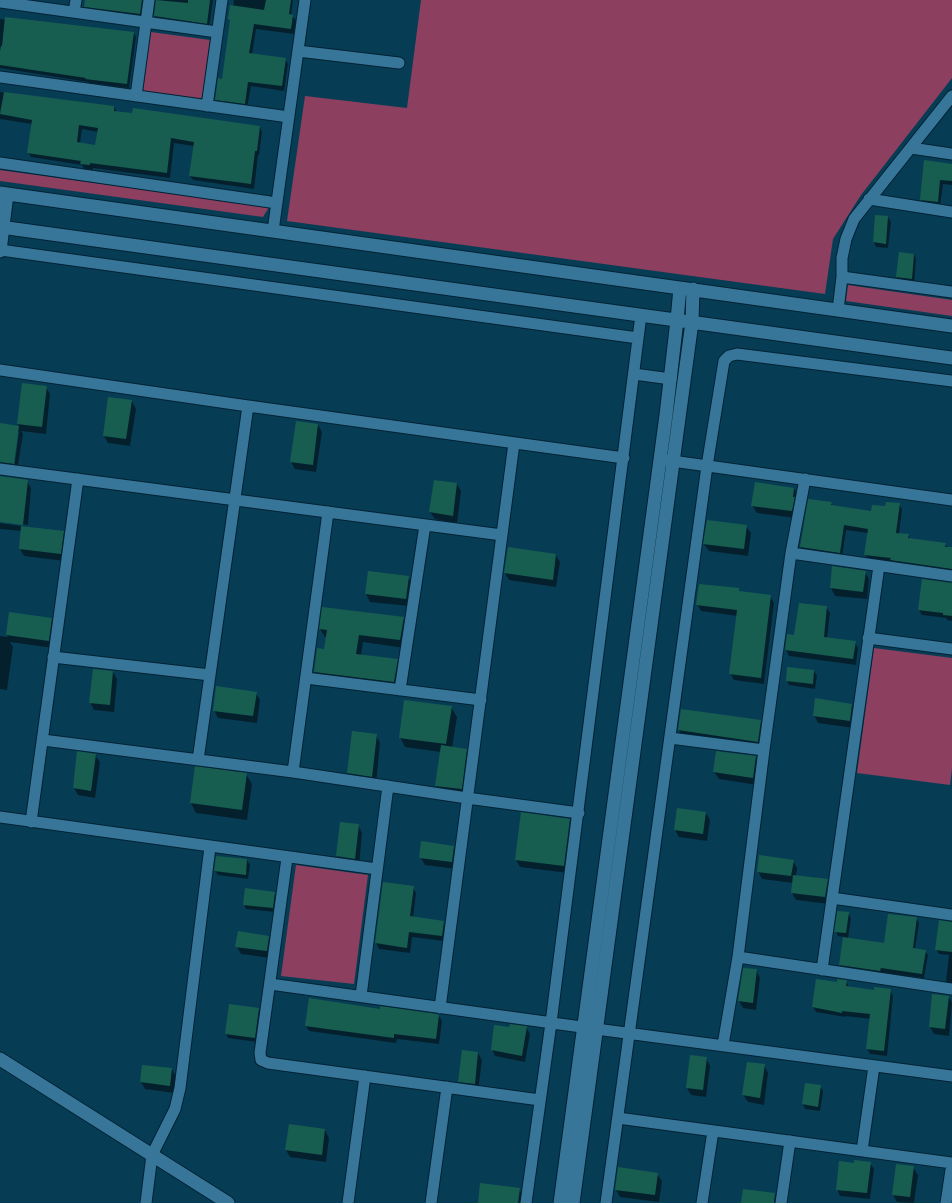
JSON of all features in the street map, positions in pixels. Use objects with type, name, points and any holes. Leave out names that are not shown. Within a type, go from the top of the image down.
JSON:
[{"type":"street","points":[[74,12],[76,0]]},
{"type":"street","points":[[136,96],[149,0]]},
{"type":"street","points":[[207,106],[222,0]]},
{"type":"street","points":[[273,231],[305,0]]},
{"type":"street","points":[[0,2],[217,32]]},
{"type":"street","points":[[298,51],[399,63]]},
{"type":"street","points":[[0,77],[289,117]]},
{"type":"street","points":[[838,310],[842,277],[842,258],[846,239],[854,219],[952,96]]},
{"type":"street","points":[[911,148],[952,154]]},
{"type":"street","points":[[0,163],[277,203]]},
{"type":"street","points":[[638,338],[0,250],[3,194],[952,326]]},
{"type":"street","points":[[869,199],[952,212]]},
{"type":"street","points":[[1,227],[952,358]]},
{"type":"street","points":[[842,277],[952,292]]},
{"type":"street","points":[[666,460],[670,379],[680,288]]},
{"type":"street","points":[[573,1203],[590,1029],[666,460],[692,322],[693,290]]},
{"type":"street","points":[[526,1203],[551,1023],[641,315]]},
{"type":"street","points":[[606,1203],[707,466],[721,371],[724,361],[729,356],[737,354],[952,381]]},
{"type":"street","points":[[0,370],[624,458]]},
{"type":"street","points":[[634,374],[670,379]]},
{"type":"street","points":[[198,760],[248,406]]},
{"type":"street","points":[[440,1008],[514,443]]},
{"type":"street","points":[[666,460],[952,500]]},
{"type":"street","points":[[0,469],[502,535]]},
{"type":"street","points":[[31,822],[78,479]]},
{"type":"street","points":[[723,1045],[738,957],[791,553],[805,479]]},
{"type":"street","points":[[293,772],[328,512]]},
{"type":"street","points":[[400,690],[425,525]]},
{"type":"street","points":[[791,553],[952,576]]},
{"type":"street","points":[[822,970],[879,566]]},
{"type":"street","points":[[868,638],[952,649]]},
{"type":"street","points":[[53,657],[210,675]]},
{"type":"street","points":[[306,678],[481,700]]},
{"type":"street","points":[[670,738],[764,750]]},
{"type":"street","points":[[43,740],[293,772],[578,813]]},
{"type":"street","points":[[361,996],[388,786]]},
{"type":"street","points":[[0,817],[287,858],[377,869]]},
{"type":"street","points":[[146,1203],[152,1155],[175,1109],[180,1088],[210,847]]},
{"type":"street","points":[[287,858],[260,1053],[261,1060],[268,1064],[540,1100]]},
{"type":"street","points":[[832,898],[952,915]]},
{"type":"street","points":[[738,957],[952,989]]},
{"type":"street","points":[[270,984],[590,1029],[723,1045],[952,1076]]},
{"type":"street","points":[[560,1203],[590,1029]]},
{"type":"street","points":[[0,1059],[228,1203]]},
{"type":"street","points":[[862,1151],[874,1066]]},
{"type":"street","points":[[348,1203],[365,1076]]},
{"type":"street","points":[[432,1203],[447,1087]]},
{"type":"street","points":[[618,1118],[952,1163],[946,1203]]},
{"type":"street","points":[[702,1203],[713,1131]]},
{"type":"street","points":[[781,1203],[790,1141]]},
{"type":"shaded area","points":[[421,0],[952,0],[952,78],[861,195],[833,239],[825,294],[287,221],[305,96],[407,108]]},
{"type":"shaded area","points":[[151,32],[210,40],[202,99],[143,91]]},
{"type":"shaded area","points":[[0,170],[269,207],[263,217],[0,181]]},
{"type":"shaded area","points":[[848,285],[952,300],[952,316],[846,301]]},
{"type":"shaded area","points":[[874,648],[952,658],[952,768],[950,785],[857,773]]},
{"type":"shaded area","points":[[296,865],[368,875],[354,984],[281,976]]},
{"type":"building","points":[[85,0],[142,0],[140,14],[84,7]]},
{"type":"building","points":[[156,0],[188,3],[188,0],[210,0],[207,24],[154,16]]},
{"type":"building","points":[[266,0],[291,0],[289,14],[293,15],[291,29],[254,24],[249,53],[286,58],[282,86],[248,82],[245,104],[215,100],[218,78],[222,79],[230,20],[228,19],[230,5],[264,10]]},
{"type":"building","points":[[5,17],[134,32],[127,84],[85,79],[86,78],[0,65],[0,51],[2,46]]},
{"type":"building","points":[[4,92],[114,106],[114,111],[132,113],[133,108],[260,126],[251,184],[189,176],[194,142],[171,138],[167,173],[90,163],[90,165],[80,164],[81,161],[27,153],[32,120],[0,114]],"holes":[[[79,125],[98,128],[95,145],[77,142]]]},
{"type":"building","points":[[924,160],[952,164],[952,181],[940,180],[938,202],[920,200]]},
{"type":"building","points":[[875,215],[888,216],[886,244],[873,242]]},
{"type":"building","points":[[899,252],[914,254],[912,279],[896,277]]},
{"type":"building","points":[[22,383],[47,386],[42,427],[17,424]]},
{"type":"building","points":[[108,397],[132,400],[126,439],[103,436]]},
{"type":"building","points":[[296,421],[318,424],[313,465],[290,462]]},
{"type":"building","points":[[0,423],[19,426],[14,464],[0,462]]},
{"type":"building","points":[[0,476],[28,480],[23,525],[0,522]]},
{"type":"building","points":[[434,480],[457,483],[453,516],[429,512]]},
{"type":"building","points":[[755,482],[794,488],[793,497],[795,497],[792,511],[751,506]]},
{"type":"building","points":[[808,499],[832,502],[831,505],[871,511],[872,505],[885,506],[886,502],[900,503],[896,533],[909,534],[908,538],[946,543],[945,547],[952,547],[952,569],[890,560],[891,558],[864,555],[868,529],[844,525],[840,553],[800,547]]},
{"type":"building","points":[[707,520],[747,525],[744,549],[703,544]]},
{"type":"building","points":[[21,526],[64,531],[61,554],[19,549]]},
{"type":"building","points":[[508,547],[556,554],[553,580],[504,573]]},
{"type":"building","points":[[832,566],[866,571],[863,592],[830,588]]},
{"type":"building","points":[[368,571],[409,576],[406,599],[365,594]]},
{"type":"building","points":[[922,579],[952,583],[952,616],[943,615],[943,613],[918,610]]},
{"type":"building","points":[[699,584],[739,588],[739,591],[771,595],[761,678],[729,674],[737,610],[696,605]]},
{"type":"building","points":[[799,603],[827,606],[824,637],[856,641],[853,659],[785,650],[787,634],[794,635]]},
{"type":"building","points":[[322,607],[404,617],[400,640],[359,635],[356,654],[398,659],[394,682],[314,672],[317,648],[324,649],[327,630],[319,629]]},
{"type":"building","points":[[9,612],[52,618],[49,641],[6,635]]},
{"type":"building","points":[[787,667],[814,670],[813,684],[786,681]]},
{"type":"building","points":[[93,669],[113,671],[110,705],[89,703]]},
{"type":"building","points":[[216,686],[257,692],[253,716],[213,711]]},
{"type":"building","points":[[815,698],[852,704],[850,721],[813,716]]},
{"type":"building","points":[[404,700],[452,706],[446,744],[399,738]]},
{"type":"building","points":[[681,709],[761,720],[758,742],[678,730]]},
{"type":"building","points":[[352,731],[377,734],[372,777],[347,773]]},
{"type":"building","points":[[441,745],[467,749],[462,789],[435,786]]},
{"type":"building","points":[[77,751],[96,754],[91,791],[73,788]]},
{"type":"building","points":[[716,751],[756,756],[753,778],[713,772]]},
{"type":"building","points":[[195,766],[247,773],[242,810],[190,803]]},
{"type":"building","points":[[677,808],[706,812],[703,834],[674,830]]},
{"type":"building","points":[[521,812],[570,819],[564,866],[515,860]]},
{"type":"building","points":[[340,822],[359,824],[355,859],[336,856]]},
{"type":"building","points":[[421,841],[454,846],[452,862],[419,858]]},
{"type":"building","points":[[759,855],[794,860],[791,876],[757,872]]},
{"type":"building","points":[[216,856],[247,859],[246,875],[214,871]]},
{"type":"building","points":[[793,875],[828,879],[825,897],[791,893]]},
{"type":"building","points":[[383,882],[414,886],[410,916],[444,921],[442,936],[409,932],[407,948],[375,943]]},
{"type":"building","points":[[245,888],[275,892],[273,908],[243,905]]},
{"type":"building","points":[[837,911],[849,912],[846,933],[834,932]]},
{"type":"building","points":[[888,914],[917,917],[913,948],[926,950],[922,974],[881,968],[880,971],[839,965],[843,937],[884,943]]},
{"type":"building","points":[[939,920],[952,922],[952,952],[935,950]]},
{"type":"building","points":[[238,931],[269,936],[267,951],[235,947]]},
{"type":"building","points":[[743,968],[757,969],[753,1003],[738,1001]]},
{"type":"building","points":[[816,979],[837,982],[837,979],[847,980],[846,986],[874,990],[874,987],[891,989],[884,1051],[866,1049],[870,1014],[842,1011],[842,1013],[812,1007]]},
{"type":"building","points":[[932,994],[949,996],[945,1029],[929,1027]]},
{"type":"building","points":[[309,998],[380,1009],[380,1006],[437,1014],[439,1015],[436,1039],[394,1034],[394,1038],[305,1026]]},
{"type":"building","points":[[229,1004],[259,1008],[255,1038],[225,1034]]},
{"type":"building","points":[[510,1024],[527,1026],[522,1056],[491,1050],[494,1025],[509,1027]]},
{"type":"building","points":[[462,1050],[478,1052],[475,1084],[458,1082]]},
{"type":"building","points":[[690,1055],[707,1057],[703,1090],[686,1088]]},
{"type":"building","points":[[747,1062],[765,1064],[760,1098],[742,1095]]},
{"type":"building","points":[[142,1065],[172,1068],[170,1086],[140,1082]]},
{"type":"building","points":[[805,1083],[821,1085],[818,1107],[802,1104]]},
{"type":"building","points":[[289,1124],[325,1129],[322,1155],[285,1150]]},
{"type":"building","points":[[854,1160],[871,1162],[867,1193],[836,1190],[839,1161],[854,1163]]},
{"type":"building","points":[[896,1164],[914,1166],[910,1197],[892,1195]]},
{"type":"building","points":[[618,1167],[658,1173],[655,1195],[615,1190]]},
{"type":"building","points":[[480,1183],[520,1188],[518,1203],[478,1203]]},
{"type":"building","points":[[743,1189],[775,1193],[774,1203],[741,1203]]}]
